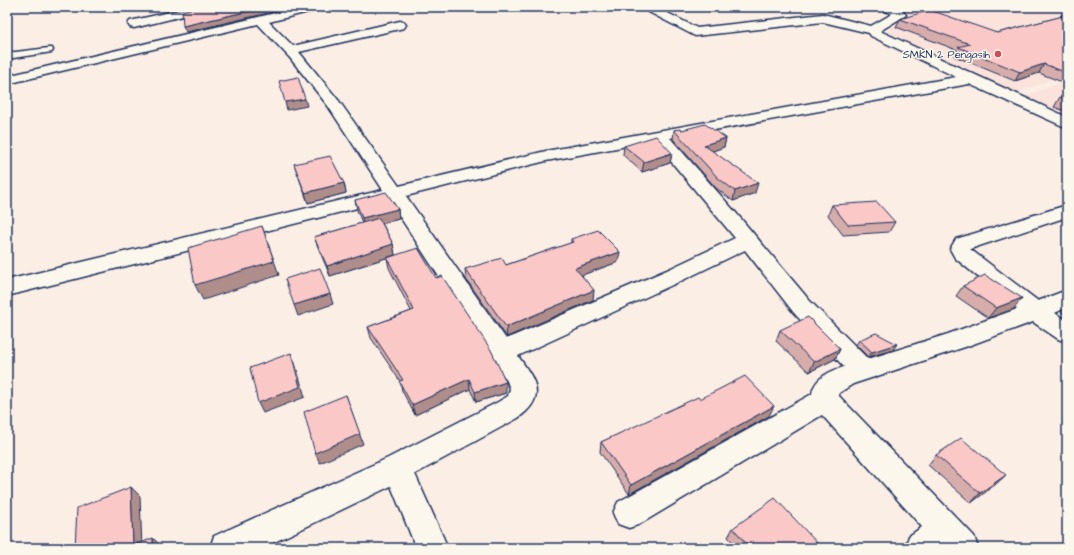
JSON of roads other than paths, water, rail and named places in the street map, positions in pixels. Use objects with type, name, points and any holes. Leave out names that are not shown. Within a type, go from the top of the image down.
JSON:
[{"type":"street","points":[[134,24],[207,7]]},
{"type":"street","points":[[7,80],[316,7]]},
{"type":"street","points":[[647,7],[696,32],[823,18],[873,30],[874,33],[1067,123]]},
{"type":"street","points":[[873,30],[900,15],[899,13],[885,7]]},
{"type":"street","points":[[226,548],[398,468],[494,418],[520,402],[522,388],[518,378],[502,352],[334,104],[291,50],[261,21]]},
{"type":"street","points":[[291,50],[327,40],[400,24]]},
{"type":"street","points":[[7,288],[546,156],[971,79]]},
{"type":"street","points":[[658,135],[748,240],[796,300],[864,371]]},
{"type":"street","points":[[1067,211],[963,244],[960,249],[962,254],[1036,312],[1067,333]]},
{"type":"street","points":[[502,352],[748,240]]},
{"type":"street","points":[[943,542],[826,400],[826,388],[844,378],[980,333],[1036,312],[1067,298]]},
{"type":"street","points":[[629,513],[826,400]]},
{"type":"street","points":[[398,468],[432,548]]},
{"type":"lane","points":[[7,56],[49,50]]},
{"type":"place","name":"SMKN 2 Pengasih","points":[[998,54]]}]
